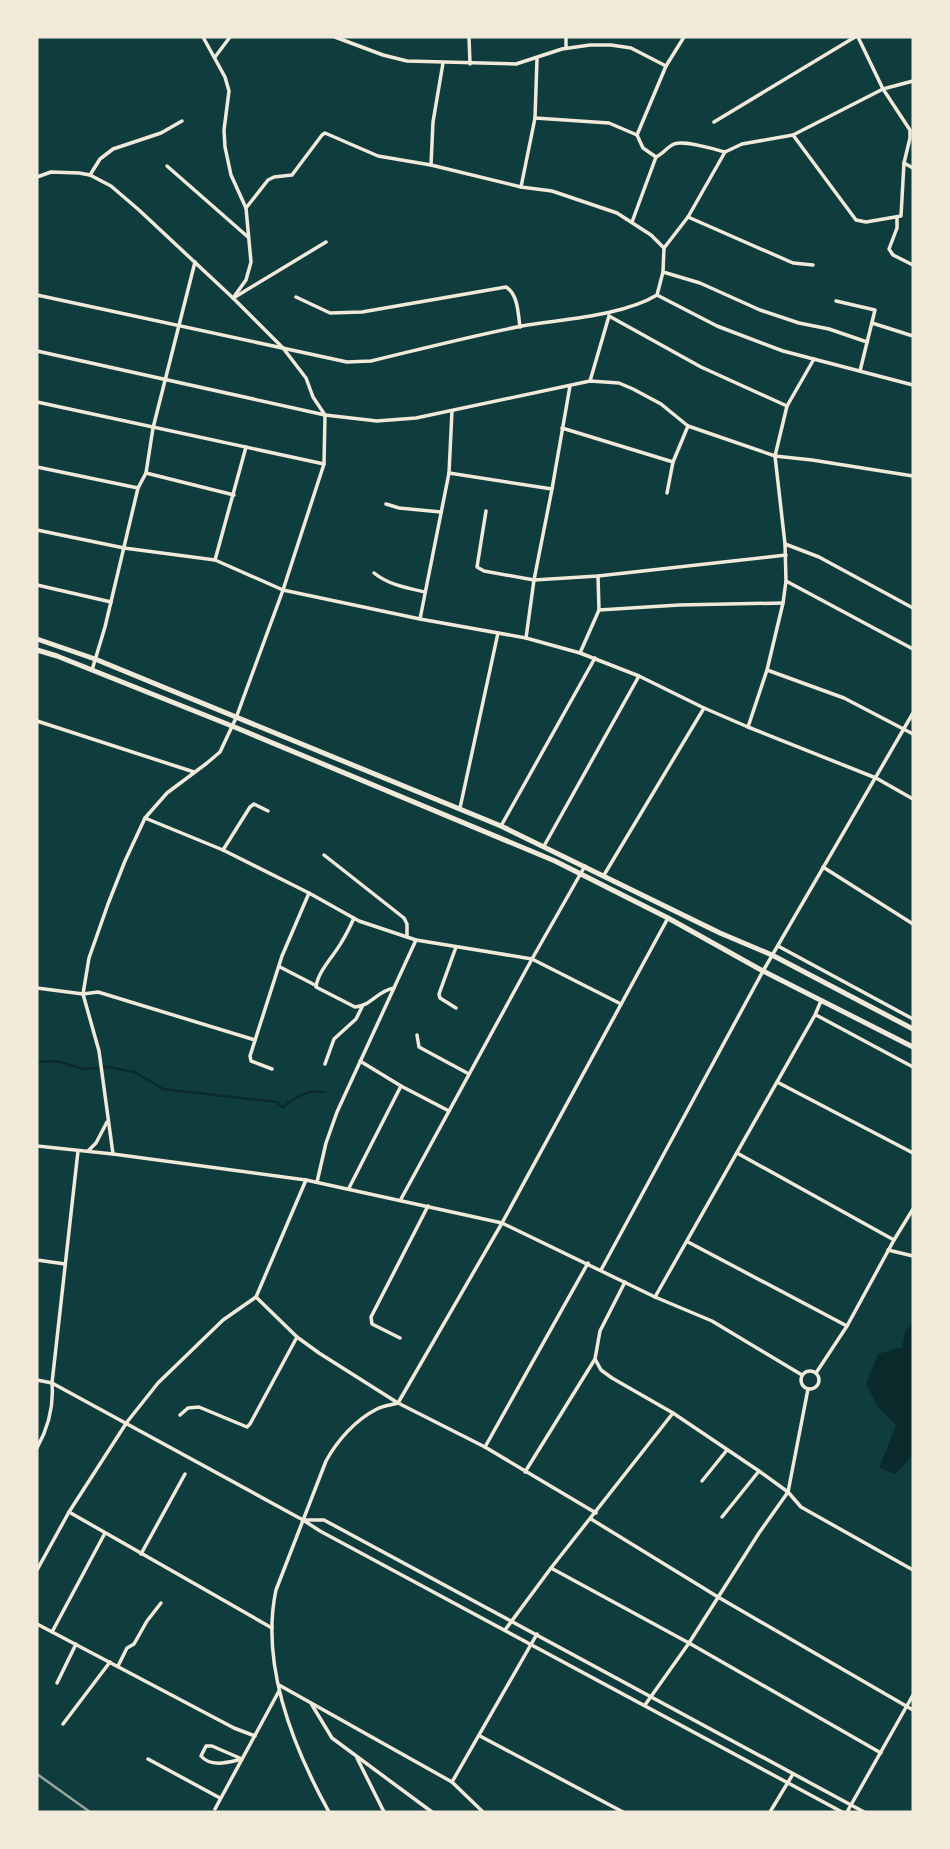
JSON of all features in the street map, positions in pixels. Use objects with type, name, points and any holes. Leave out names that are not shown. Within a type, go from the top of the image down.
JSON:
[{"type":"highway","points":[[37,639],[95,659],[460,808],[544,846],[720,933],[772,955],[913,1029]]},
{"type":"highway","points":[[37,650],[232,726],[555,861],[913,1047]]},
{"type":"street","points":[[203,37],[225,77],[229,91],[224,130],[225,147],[231,175],[246,208],[250,239],[251,262],[246,280],[233,298]]},
{"type":"street","points":[[215,57],[230,37]]},
{"type":"street","points":[[335,37],[407,61],[516,64],[566,48],[590,45],[631,48],[666,66]]},
{"type":"street","points":[[468,37],[470,64]]},
{"type":"street","points":[[566,37],[566,48]]},
{"type":"street","points":[[637,135],[666,66],[684,37]]},
{"type":"street","points":[[714,122],[857,37],[883,89],[910,130],[904,163],[901,216],[866,222],[856,220],[793,135]]},
{"type":"street","points":[[521,187],[535,118],[537,59]]},
{"type":"street","points":[[431,165],[433,122],[443,63]]},
{"type":"street","points":[[37,295],[347,362],[371,360],[520,327],[610,314],[644,303],[657,295],[663,272],[664,248],[688,216],[725,152],[742,144],[793,135],[883,89],[913,81]]},
{"type":"street","points":[[535,118],[609,123],[637,135],[643,148],[656,157]]},
{"type":"street","points":[[90,175],[100,159],[113,149],[161,133],[182,121]]},
{"type":"street","points":[[246,208],[268,180],[292,175],[325,133],[378,156],[431,165],[521,187],[552,191],[617,214],[651,235],[664,248]]},
{"type":"street","points":[[632,222],[656,157],[670,146],[678,143],[725,152]]},
{"type":"street","points":[[904,163],[913,168]]},
{"type":"street","points":[[167,166],[250,239]]},
{"type":"street","points":[[37,177],[51,172],[90,175],[111,187],[139,210],[283,348],[306,378],[313,397],[325,415],[324,464],[283,590],[236,718],[220,752],[167,793],[145,818],[107,904],[89,958],[83,994],[99,1051],[113,1154]]},
{"type":"street","points":[[688,216],[793,263],[813,265]]},
{"type":"street","points":[[897,218],[897,228],[889,249],[893,255],[913,265]]},
{"type":"street","points":[[233,298],[326,242]]},
{"type":"street","points":[[92,670],[138,488],[146,473],[153,428],[195,262]]},
{"type":"street","points":[[663,272],[700,283],[760,310],[867,342]]},
{"type":"street","points":[[296,296],[330,313],[362,312],[506,287],[514,293],[520,327]]},
{"type":"street","points":[[657,295],[717,326],[783,351],[913,385]]},
{"type":"street","points":[[836,301],[875,310],[860,371]]},
{"type":"street","points":[[590,381],[610,314]]},
{"type":"street","points":[[610,314],[701,367],[787,406]]},
{"type":"street","points":[[871,323],[913,336]]},
{"type":"street","points":[[37,351],[325,415],[377,421],[416,418],[590,381],[619,383],[661,404],[688,426],[775,456],[913,476]]},
{"type":"street","points":[[748,727],[767,670],[786,581],[786,555],[775,456],[787,406],[814,359]]},
{"type":"street","points":[[526,638],[570,386]]},
{"type":"street","points":[[37,402],[324,464]]},
{"type":"street","points":[[421,619],[449,473],[452,411]]},
{"type":"street","points":[[667,493],[673,462],[688,426]]},
{"type":"street","points":[[562,428],[673,462]]},
{"type":"street","points":[[215,560],[246,447]]},
{"type":"street","points":[[37,467],[138,488]]},
{"type":"street","points":[[146,473],[234,495]]},
{"type":"street","points":[[449,473],[552,489]]},
{"type":"street","points":[[386,504],[441,512]]},
{"type":"street","points":[[486,511],[477,567],[484,571],[534,580],[598,576],[786,555]]},
{"type":"street","points":[[37,530],[124,548],[215,560],[283,590],[526,638],[580,653],[639,676],[748,727],[876,778],[913,799]]},
{"type":"street","points":[[785,544],[819,557],[913,608]]},
{"type":"street","points":[[374,573],[400,587],[425,592]]},
{"type":"street","points":[[580,653],[599,610],[598,576]]},
{"type":"street","points":[[786,581],[913,649]]},
{"type":"street","points":[[37,585],[111,602]]},
{"type":"street","points":[[599,610],[783,603]]},
{"type":"street","points":[[460,808],[498,633]]},
{"type":"street","points":[[500,826],[594,658]]},
{"type":"street","points":[[767,670],[844,698],[913,734]]},
{"type":"street","points":[[544,846],[639,676]]},
{"type":"street","points":[[604,875],[704,708]]},
{"type":"street","points":[[601,1270],[763,971],[913,713]]},
{"type":"street","points":[[37,720],[194,772]]},
{"type":"street","points":[[223,850],[250,807],[254,804],[268,811]]},
{"type":"street","points":[[145,818],[223,850],[354,918],[416,940],[532,959],[621,1004]]},
{"type":"street","points":[[324,855],[404,918],[407,937]]},
{"type":"street","points":[[401,1199],[585,866]]},
{"type":"street","points":[[823,866],[913,924]]},
{"type":"street","points":[[272,1069],[250,1060],[282,956],[309,893]]},
{"type":"street","points":[[315,985],[354,918]]},
{"type":"street","points":[[329,1812],[298,1750],[279,1687],[272,1628],[276,1590],[326,1461],[334,1447],[360,1420],[378,1409],[398,1402],[502,1223],[668,918]]},
{"type":"street","points":[[317,1182],[337,1112],[416,940]]},
{"type":"street","points":[[778,946],[913,1019]]},
{"type":"street","points":[[456,947],[439,994],[440,998],[456,1008]]},
{"type":"street","points":[[280,967],[355,1007],[362,1007]]},
{"type":"street","points":[[37,988],[83,994],[98,992],[255,1040]]},
{"type":"street","points":[[325,1064],[334,1039],[356,1019],[362,1007],[380,992],[394,988]]},
{"type":"street","points":[[655,1297],[822,999]]},
{"type":"street","points":[[815,1015],[913,1067]]},
{"type":"street","points":[[417,1035],[419,1047],[468,1074]]},
{"type":"street","points":[[360,1061],[449,1111]]},
{"type":"street","points":[[777,1082],[913,1153]]},
{"type":"street","points":[[349,1188],[401,1086]]},
{"type":"street","points":[[88,1151],[96,1143],[108,1120]]},
{"type":"street","points":[[37,1146],[306,1180],[502,1223],[655,1297],[712,1321],[802,1375]]},
{"type":"street","points":[[37,1448],[45,1433],[53,1397],[52,1383],[78,1151]]},
{"type":"street","points":[[737,1153],[894,1240]]},
{"type":"street","points":[[37,1570],[69,1512],[127,1422],[158,1383],[223,1320],[257,1297],[306,1180]]},
{"type":"street","points":[[400,1338],[372,1324],[371,1317],[428,1206]]},
{"type":"street","points":[[816,1373],[847,1326],[913,1209]]},
{"type":"street","points":[[687,1242],[847,1326]]},
{"type":"street","points":[[888,1250],[913,1256]]},
{"type":"street","points":[[37,1260],[65,1264]]},
{"type":"street","points":[[485,1447],[588,1263]]},
{"type":"street","points":[[525,1472],[595,1359],[600,1331],[625,1282]]},
{"type":"street","points":[[257,1297],[297,1338],[398,1402],[485,1447],[596,1513]]},
{"type":"street","points":[[180,1415],[188,1408],[199,1407],[247,1427],[297,1338]]},
{"type":"street","points":[[595,1359],[601,1370],[612,1378],[673,1413],[759,1471],[788,1492],[801,1507],[913,1570]]},
{"type":"street","points":[[810,1371],[816,1373],[818,1384],[808,1389],[802,1384],[802,1375],[810,1371]]},
{"type":"street","points":[[37,1380],[52,1383],[127,1422],[320,1531],[842,1812]]},
{"type":"street","points":[[645,1705],[788,1492],[808,1389]]},
{"type":"street","points":[[505,1630],[673,1413]]},
{"type":"street","points":[[702,1480],[727,1450]]},
{"type":"street","points":[[722,1517],[759,1471]]},
{"type":"street","points":[[141,1553],[185,1474]]},
{"type":"street","points":[[69,1512],[272,1628]]},
{"type":"street","points":[[592,1519],[718,1597],[913,1710]]},
{"type":"street","points":[[303,1520],[324,1520],[864,1812]]},
{"type":"street","points":[[52,1632],[105,1533]]},
{"type":"street","points":[[551,1568],[881,1753]]},
{"type":"street","points":[[118,1666],[127,1648],[134,1644],[161,1603]]},
{"type":"street","points":[[37,1624],[222,1722],[255,1736]]},
{"type":"street","points":[[452,1782],[537,1634]]},
{"type":"street","points":[[57,1683],[76,1644]]},
{"type":"street","points":[[63,1724],[110,1662]]},
{"type":"street","points":[[279,1687],[452,1782],[483,1812]]},
{"type":"street","points":[[215,1809],[279,1687]]},
{"type":"street","points":[[847,1812],[913,1695]]},
{"type":"street","points":[[310,1703],[332,1738],[432,1812]]},
{"type":"street","points":[[479,1736],[623,1812]]},
{"type":"street","points":[[206,1746],[212,1746],[242,1759],[208,1763],[201,1756],[206,1746]]},
{"type":"street","points":[[356,1756],[384,1812]]},
{"type":"street","points":[[148,1759],[220,1798]]},
{"type":"street","points":[[770,1812],[793,1774]]},
{"type":"water","points":[[913,1322],[913,1455],[896,1474],[879,1468],[896,1425],[878,1407],[866,1384],[878,1354],[902,1347],[906,1330]]},
{"type":"waterway","points":[[37,1062],[56,1061],[83,1069],[108,1067],[135,1072],[163,1089],[276,1102],[283,1107],[307,1093],[324,1092]]},
{"type":"railway","points":[[37,1774],[90,1812]]}]
